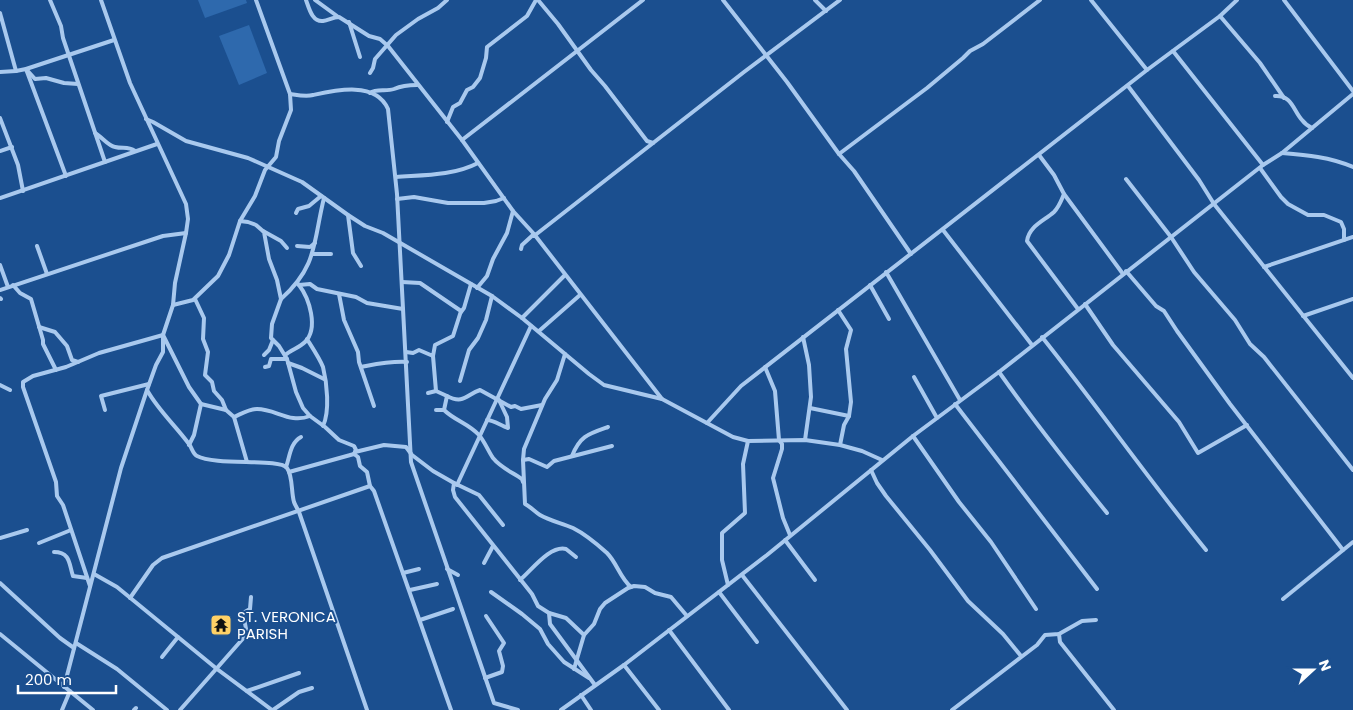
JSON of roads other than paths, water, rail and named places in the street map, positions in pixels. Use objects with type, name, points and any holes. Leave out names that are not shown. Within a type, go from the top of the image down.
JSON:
[{"type":"street","points":[[50,0],[61,26],[68,55],[105,162]]},
{"type":"street","points":[[64,687],[122,468],[149,384],[163,352],[163,335],[173,305],[174,283],[188,219],[186,204],[130,83],[101,0]]},
{"type":"street","points":[[173,305],[195,298],[218,276],[229,255],[240,221],[255,196],[263,174],[276,156],[279,141],[290,115],[290,94],[256,0]]},
{"type":"street","points":[[306,0],[312,15],[318,20],[337,16]]},
{"type":"street","points":[[315,0],[337,16],[369,36],[380,39],[387,45],[462,140],[513,211],[534,235],[662,399]]},
{"type":"street","points":[[370,73],[374,68],[375,59],[398,33],[438,8],[447,0]]},
{"type":"street","points":[[448,122],[453,107],[460,103],[467,90],[480,78],[487,47],[528,16],[537,0],[650,145]]},
{"type":"street","points":[[462,140],[643,0]]},
{"type":"street","points":[[723,0],[838,154],[854,171],[911,254]]},
{"type":"street","points":[[816,0],[826,12]]},
{"type":"street","points":[[521,249],[522,245],[534,235],[840,0]]},
{"type":"street","points":[[838,154],[927,88],[968,55],[970,51],[983,44],[1040,0]]},
{"type":"street","points":[[1091,0],[1148,70]]},
{"type":"street","points":[[707,423],[735,391],[765,367],[1173,50],[1220,16],[1237,0]]},
{"type":"street","points":[[561,710],[624,665],[742,575],[912,436],[999,372],[1125,272],[1282,153],[1353,95],[1284,0]]},
{"type":"street","points":[[0,13],[16,72]]},
{"type":"street","points":[[1220,16],[1260,63],[1284,98]]},
{"type":"street","points":[[349,22],[360,57]]},
{"type":"street","points":[[0,72],[16,72],[114,40]]},
{"type":"street","points":[[1173,50],[1262,167],[1280,198],[1308,214],[1324,215],[1341,222],[1344,240]]},
{"type":"street","points":[[26,69],[35,79],[46,78],[64,83],[78,84]]},
{"type":"street","points":[[26,69],[66,176]]},
{"type":"street","points":[[370,93],[375,90],[417,85]]},
{"type":"street","points":[[1128,86],[1199,180],[1214,204],[1303,316],[1351,371],[1353,378]]},
{"type":"street","points":[[290,94],[312,96],[347,89],[370,93],[382,98],[388,109],[396,177],[413,469],[494,703],[518,710]]},
{"type":"street","points":[[1275,96],[1282,96],[1293,105],[1301,120],[1312,128]]},
{"type":"street","points":[[0,118],[18,165],[23,191]]},
{"type":"street","points":[[146,119],[186,141],[228,152],[302,182],[365,226],[400,242],[492,296],[604,385],[662,399],[733,437],[748,441],[805,440],[840,445],[862,451],[882,460]]},
{"type":"street","points":[[95,133],[115,147],[128,148],[135,151]]},
{"type":"street","points":[[0,198],[157,144]]},
{"type":"street","points":[[0,151],[12,147]]},
{"type":"street","points":[[1282,153],[1321,157],[1353,167]]},
{"type":"street","points":[[1039,155],[1054,175],[1064,194],[1125,272],[1156,306],[1164,311],[1177,332],[1342,550]]},
{"type":"street","points":[[396,177],[445,173],[478,163]]},
{"type":"street","points":[[1126,180],[1171,237],[1194,272],[1236,320],[1250,344],[1264,357],[1353,470]]},
{"type":"street","points":[[1064,194],[1054,211],[1040,221],[1028,235],[1027,241],[1078,309]]},
{"type":"street","points":[[296,213],[298,209],[309,206],[322,197]]},
{"type":"street","points":[[298,284],[306,294],[311,316],[312,324],[307,339],[287,359],[271,359],[266,354],[272,340],[272,324],[281,299],[298,284],[310,262],[315,244],[322,197]]},
{"type":"street","points":[[397,199],[414,197],[448,203],[484,203],[496,202],[504,198]]},
{"type":"street","points":[[477,288],[487,276],[493,259],[507,233],[513,211]]},
{"type":"street","points":[[348,215],[353,253],[361,266]]},
{"type":"street","points":[[240,221],[256,225],[262,231],[281,241],[287,248]]},
{"type":"street","points":[[943,230],[1032,345]]},
{"type":"street","points":[[262,231],[268,259],[277,280],[281,299]]},
{"type":"street","points":[[0,290],[163,236],[186,233]]},
{"type":"street","points":[[1264,266],[1353,236]]},
{"type":"street","points":[[297,246],[310,247],[315,244]]},
{"type":"street","points":[[37,246],[47,274]]},
{"type":"street","points":[[313,254],[332,254]]},
{"type":"street","points":[[0,265],[10,286],[31,299],[43,344],[56,370]]},
{"type":"street","points":[[886,272],[960,400]]},
{"type":"street","points":[[522,318],[565,275]]},
{"type":"street","points":[[402,282],[420,283],[460,309],[461,313]]},
{"type":"street","points":[[298,284],[310,284],[317,289],[356,298],[367,303],[403,309]]},
{"type":"street","points":[[436,391],[433,356],[435,345],[453,335],[471,284]]},
{"type":"street","points":[[870,285],[889,319]]},
{"type":"street","points":[[339,294],[344,320],[358,352],[360,367],[374,406]]},
{"type":"street","points":[[539,332],[580,295]]},
{"type":"street","points":[[460,381],[469,350],[478,338],[486,320],[492,296]]},
{"type":"street","points":[[195,298],[204,318],[203,339],[208,352],[206,375],[212,382],[214,391],[222,400],[226,410]]},
{"type":"street","points":[[1303,316],[1353,298]]},
{"type":"street","points":[[1085,304],[1113,345],[1179,422],[1198,453],[1247,425]]},
{"type":"street","points":[[838,310],[851,329],[846,349],[852,396],[849,416],[844,424],[840,445]]},
{"type":"street","points":[[531,326],[498,399],[453,490],[455,496],[532,594],[538,606],[549,613],[566,618],[584,635]]},
{"type":"street","points":[[38,327],[55,332],[67,346],[72,360],[78,362]]},
{"type":"street","points":[[90,586],[63,505],[57,496],[56,482],[23,387],[23,382],[26,379],[56,370],[99,353],[163,335]]},
{"type":"street","points":[[163,335],[189,387],[202,404],[226,410],[234,416],[247,462]]},
{"type":"street","points":[[1042,337],[1090,396],[1133,457],[1206,550]]},
{"type":"street","points":[[803,338],[809,365],[811,397],[805,440]]},
{"type":"street","points":[[307,339],[323,367],[327,391],[327,409],[323,426]]},
{"type":"street","points":[[272,340],[287,359],[324,379]]},
{"type":"street","points":[[406,352],[413,353],[419,350],[433,356]]},
{"type":"street","points":[[565,354],[557,380],[542,406],[524,449],[525,504],[546,518],[572,528],[596,544],[612,560],[622,577],[631,587]]},
{"type":"street","points":[[266,367],[270,366],[271,359]]},
{"type":"street","points":[[287,359],[298,399],[310,416],[339,440],[352,444],[360,466],[367,472],[370,486],[374,491],[410,590],[451,710]]},
{"type":"street","points":[[360,367],[384,362],[407,362]]},
{"type":"street","points":[[765,367],[775,391],[779,440],[782,444],[782,454],[773,478],[781,513],[790,535]]},
{"type":"street","points":[[999,372],[1063,456],[1072,471],[1107,513]]},
{"type":"street","points":[[914,377],[937,418]]},
{"type":"street","points":[[105,410],[101,396],[149,384]]},
{"type":"street","points":[[0,386],[10,390]]},
{"type":"street","points":[[147,390],[157,406],[190,445],[196,456],[233,463],[247,462],[283,465],[286,467],[289,472],[294,503],[292,514]]},
{"type":"street","points":[[428,393],[436,391],[453,399],[466,398],[480,390],[511,407],[515,406],[521,409],[542,406]]},
{"type":"street","points":[[444,410],[447,396]]},
{"type":"street","points":[[487,420],[508,428],[507,417],[498,399]]},
{"type":"street","points":[[190,445],[202,404]]},
{"type":"street","points":[[955,404],[1097,589]]},
{"type":"street","points":[[810,408],[849,416]]},
{"type":"street","points":[[234,416],[257,409],[293,420],[310,416]]},
{"type":"street","points":[[436,410],[444,410],[467,425],[479,436],[492,458],[500,466],[522,479],[524,484]]},
{"type":"street","points":[[572,456],[583,437],[608,427]]},
{"type":"street","points":[[912,436],[959,502],[991,542],[1036,609]]},
{"type":"street","points":[[286,467],[289,453],[295,440],[301,438]]},
{"type":"street","points":[[728,585],[722,560],[722,534],[745,513],[743,464],[748,441]]},
{"type":"street","points":[[289,472],[386,445],[406,447],[412,455],[455,484],[481,497],[503,525]]},
{"type":"street","points":[[523,460],[529,459],[547,467],[554,461],[612,446]]},
{"type":"street","points":[[871,470],[886,496],[968,601],[1003,634],[1021,656]]},
{"type":"street","points":[[130,598],[156,562],[162,558],[370,486]]},
{"type":"street","points":[[294,503],[299,512],[366,710]]},
{"type":"street","points":[[0,538],[27,530]]},
{"type":"street","points":[[39,543],[71,530]]},
{"type":"street","points":[[785,540],[815,580]]},
{"type":"street","points":[[1283,599],[1353,542]]},
{"type":"street","points":[[484,563],[493,546]]},
{"type":"street","points":[[520,580],[544,556],[555,549],[566,549],[576,557]]},
{"type":"street","points":[[54,552],[66,554],[73,576],[87,578]]},
{"type":"street","points":[[403,573],[419,569]]},
{"type":"street","points":[[447,569],[458,575]]},
{"type":"street","points":[[94,574],[111,583],[272,710],[299,692],[312,688]]},
{"type":"street","points":[[742,575],[847,710]]},
{"type":"street","points":[[0,582],[60,638],[74,648]]},
{"type":"street","points":[[410,590],[437,584]]},
{"type":"street","points":[[574,669],[584,635],[594,624],[600,609],[605,603],[631,587],[645,587],[655,593],[671,597],[687,616]]},
{"type":"street","points":[[492,592],[540,630],[564,662],[591,679]]},
{"type":"street","points":[[719,592],[757,642]]},
{"type":"street","points":[[180,710],[247,634],[243,613],[250,609],[251,597]]},
{"type":"street","points":[[420,620],[453,609]]},
{"type":"street","points":[[549,613],[550,624],[595,685]]},
{"type":"street","points":[[485,678],[502,672],[503,666],[499,651],[504,644],[486,616]]},
{"type":"street","points":[[952,710],[1037,645],[1045,635],[1058,634],[1082,621],[1096,620]]},
{"type":"street","points":[[669,630],[729,710]]},
{"type":"street","points":[[0,634],[93,710]]},
{"type":"street","points":[[1058,634],[1060,642],[1114,710]]},
{"type":"street","points":[[162,657],[178,637]]},
{"type":"street","points":[[76,642],[116,669],[167,710]]},
{"type":"street","points":[[624,665],[659,710]]},
{"type":"street","points":[[247,691],[299,673]]},
{"type":"street","points":[[62,710],[70,691]]},
{"type":"street","points":[[581,695],[591,710]]},
{"type":"place","name":"ST. VERONICA PARISH","points":[[221,625]]}]
